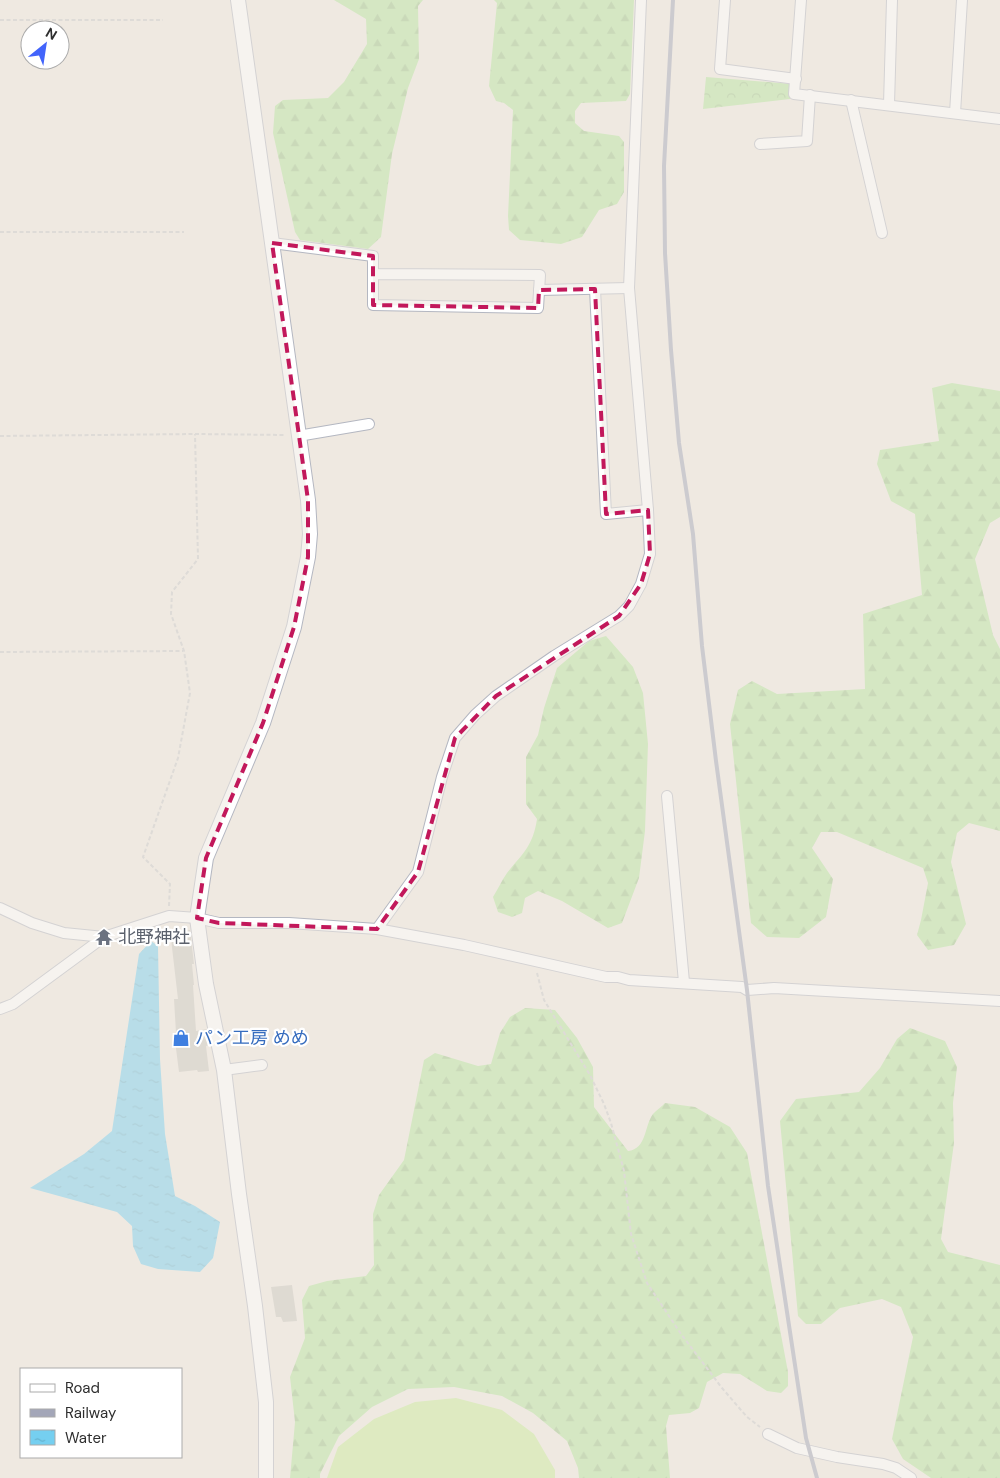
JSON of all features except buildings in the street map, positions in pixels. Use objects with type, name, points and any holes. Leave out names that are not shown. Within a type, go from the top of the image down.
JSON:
[{"type":"street","points":[[238,0],[308,500],[310,534],[308,557],[294,627],[263,723],[206,858],[197,918],[206,984],[224,1070],[255,1306],[266,1402],[266,1478]]},
{"type":"street","points":[[377,929],[418,872],[442,776],[455,738],[475,715],[496,696],[554,656],[619,616],[629,606],[641,584],[650,554],[629,288],[640,0]]},
{"type":"street","points":[[725,0],[720,68],[796,79]]},
{"type":"street","points":[[801,0],[794,94],[889,104],[1000,119]]},
{"type":"street","points":[[889,104],[892,0]]},
{"type":"street","points":[[955,113],[962,0]]},
{"type":"street","points":[[760,144],[807,141],[810,95]]},
{"type":"street","points":[[851,100],[882,233]]},
{"type":"street","points":[[272,243],[373,256],[372,274],[373,306],[538,308],[540,275],[372,274]]},
{"type":"street","points":[[539,290],[629,288]]},
{"type":"street","points":[[595,289],[606,514],[648,510]]},
{"type":"street","points":[[298,436],[370,424]]},
{"type":"street","points":[[667,796],[684,982]]},
{"type":"street","points":[[0,908],[32,923],[64,933],[104,937]]},
{"type":"street","points":[[0,1009],[13,1004],[104,937],[169,916],[197,918],[219,923],[288,924],[377,929],[464,945],[606,977],[618,977],[629,980],[684,982],[742,987],[747,990],[774,988],[1000,1001]]},
{"type":"street","points":[[224,1070],[262,1065]]},
{"type":"street","points":[[768,1434],[797,1448],[837,1457],[883,1464],[896,1468],[911,1478]]},
{"type":"path","points":[[0,20],[162,20]]},
{"type":"path","points":[[0,232],[184,232]]},
{"type":"path","points":[[0,436],[195,434],[298,436]]},
{"type":"path","points":[[169,916],[170,884],[143,857],[178,758],[190,694],[184,651],[171,614],[172,592],[198,559],[195,434]]},
{"type":"path","points":[[0,652],[184,651]]},
{"type":"path","points":[[534,961],[544,1000],[590,1075],[611,1123],[624,1171],[631,1234],[647,1283],[680,1334],[722,1388],[747,1417],[768,1434]]},
{"type":"highlighted area","points":[[272,243],[373,256],[373,305],[538,308],[539,290],[595,289],[606,514],[648,510],[650,554],[641,584],[619,616],[496,696],[455,738],[418,872],[377,929],[219,923],[197,918],[206,858],[263,723],[294,627],[308,557],[308,500]]},
{"type":"green space","points":[[334,0],[423,0],[418,6],[419,59],[408,88],[392,154],[381,237],[368,249],[300,240],[295,232],[273,133],[275,106],[283,100],[328,98],[344,82],[367,44],[366,19]]},
{"type":"green space","points":[[494,0],[634,0],[630,94],[626,101],[581,103],[575,111],[575,123],[584,131],[619,136],[624,142],[624,192],[617,204],[599,210],[582,237],[561,244],[520,240],[509,230],[513,110],[504,103],[496,101],[489,86],[497,3]]},
{"type":"green space","points":[[706,77],[793,84],[790,99],[703,109]]},
{"type":"green space","points":[[952,383],[1000,391],[1000,517],[990,523],[975,559],[993,635],[1000,649],[1000,831],[969,823],[957,833],[951,862],[966,924],[954,945],[928,950],[917,935],[928,883],[923,868],[837,832],[821,832],[812,848],[833,879],[826,917],[799,938],[767,937],[751,923],[730,724],[738,690],[752,681],[777,694],[865,689],[863,614],[922,595],[915,514],[891,501],[877,464],[880,450],[939,441],[932,388]]},
{"type":"green space","points":[[606,636],[633,667],[643,693],[648,744],[645,831],[639,878],[622,923],[608,928],[562,901],[538,891],[525,898],[522,913],[512,917],[498,912],[493,897],[507,873],[530,843],[535,828],[537,819],[526,804],[526,757],[538,735],[544,708],[557,668],[589,641]]},
{"type":"green space","points":[[525,1008],[555,1010],[577,1038],[593,1067],[594,1107],[628,1151],[639,1146],[653,1114],[665,1103],[695,1107],[730,1127],[747,1153],[788,1372],[788,1386],[781,1393],[767,1391],[740,1374],[723,1373],[707,1382],[699,1408],[690,1413],[669,1415],[666,1426],[670,1478],[579,1478],[578,1468],[567,1441],[533,1413],[502,1396],[454,1387],[408,1389],[372,1407],[339,1436],[320,1474],[320,1478],[290,1478],[295,1422],[290,1377],[305,1338],[302,1300],[309,1286],[327,1281],[366,1276],[374,1265],[373,1214],[379,1195],[404,1160],[424,1060],[435,1053],[478,1066],[491,1064],[500,1033],[510,1017]]},
{"type":"green space","points":[[910,1028],[945,1041],[957,1067],[953,1103],[954,1143],[941,1239],[948,1252],[1000,1265],[1000,1478],[931,1478],[903,1459],[892,1439],[913,1337],[901,1307],[882,1299],[840,1308],[821,1324],[806,1324],[798,1316],[780,1121],[796,1099],[859,1092],[880,1068],[897,1039]]},
{"type":"green space","points":[[456,1398],[502,1410],[534,1434],[555,1470],[555,1478],[327,1478],[338,1447],[374,1419],[415,1402]]},
{"type":"water","points":[[151,941],[158,946],[160,1059],[165,1134],[175,1196],[220,1222],[213,1258],[200,1272],[158,1269],[141,1264],[133,1246],[132,1226],[117,1212],[30,1188],[84,1154],[112,1131],[139,954]]},
{"type":"railway","points":[[673,0],[664,166],[665,253],[679,443],[693,534],[702,646],[747,990],[768,1186],[806,1438],[817,1478]]},
{"type":"place","name":"北野神社","points":[[104,937]]},
{"type":"place","name":"パン工房 めめ","points":[[181,1038]]}]
